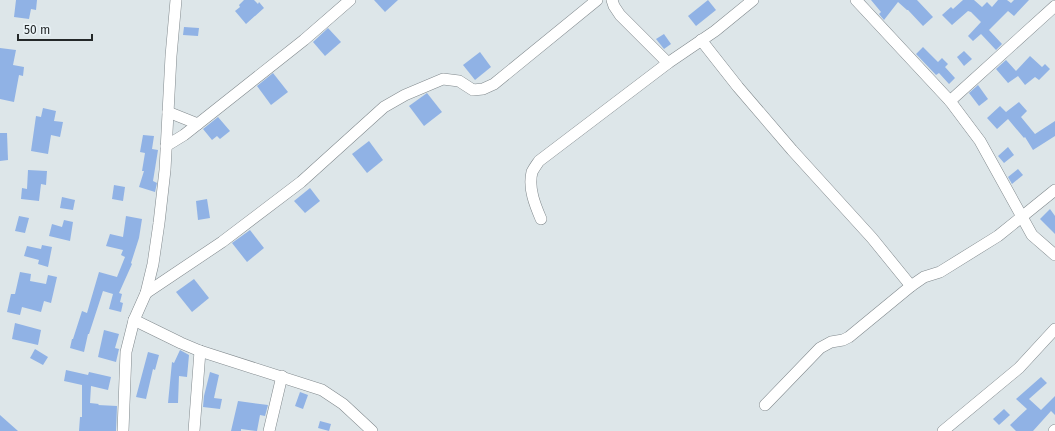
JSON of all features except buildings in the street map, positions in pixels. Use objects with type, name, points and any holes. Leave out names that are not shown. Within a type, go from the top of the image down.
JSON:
[{"type":"street","points":[[124,431],[126,352],[134,320],[146,293],[153,264],[159,223],[176,0]]},
{"type":"street","points":[[166,146],[184,135],[304,40],[350,0]]},
{"type":"street","points":[[146,293],[222,242],[300,182],[384,107],[405,95],[443,79],[459,81],[473,90],[483,89],[494,84],[597,0]]},
{"type":"street","points":[[612,0],[620,15],[668,63]]},
{"type":"street","points":[[541,220],[534,203],[531,182],[533,171],[540,161],[753,0]]},
{"type":"street","points":[[856,0],[950,101],[980,141],[1032,235],[1055,255]]},
{"type":"street","points":[[950,101],[1055,6]]},
{"type":"street","points":[[701,40],[792,150],[872,238],[911,286]]},
{"type":"street","points":[[168,112],[198,124]]},
{"type":"street","points":[[765,405],[820,348],[831,342],[843,340],[849,337],[911,286],[924,277],[940,272],[998,236],[1055,190]]},
{"type":"street","points":[[134,320],[200,351],[322,390],[343,404],[372,431]]},
{"type":"street","points":[[943,431],[1019,368],[1055,329]]},
{"type":"street","points":[[194,431],[200,351]]},
{"type":"street","points":[[269,431],[282,376]]}]
